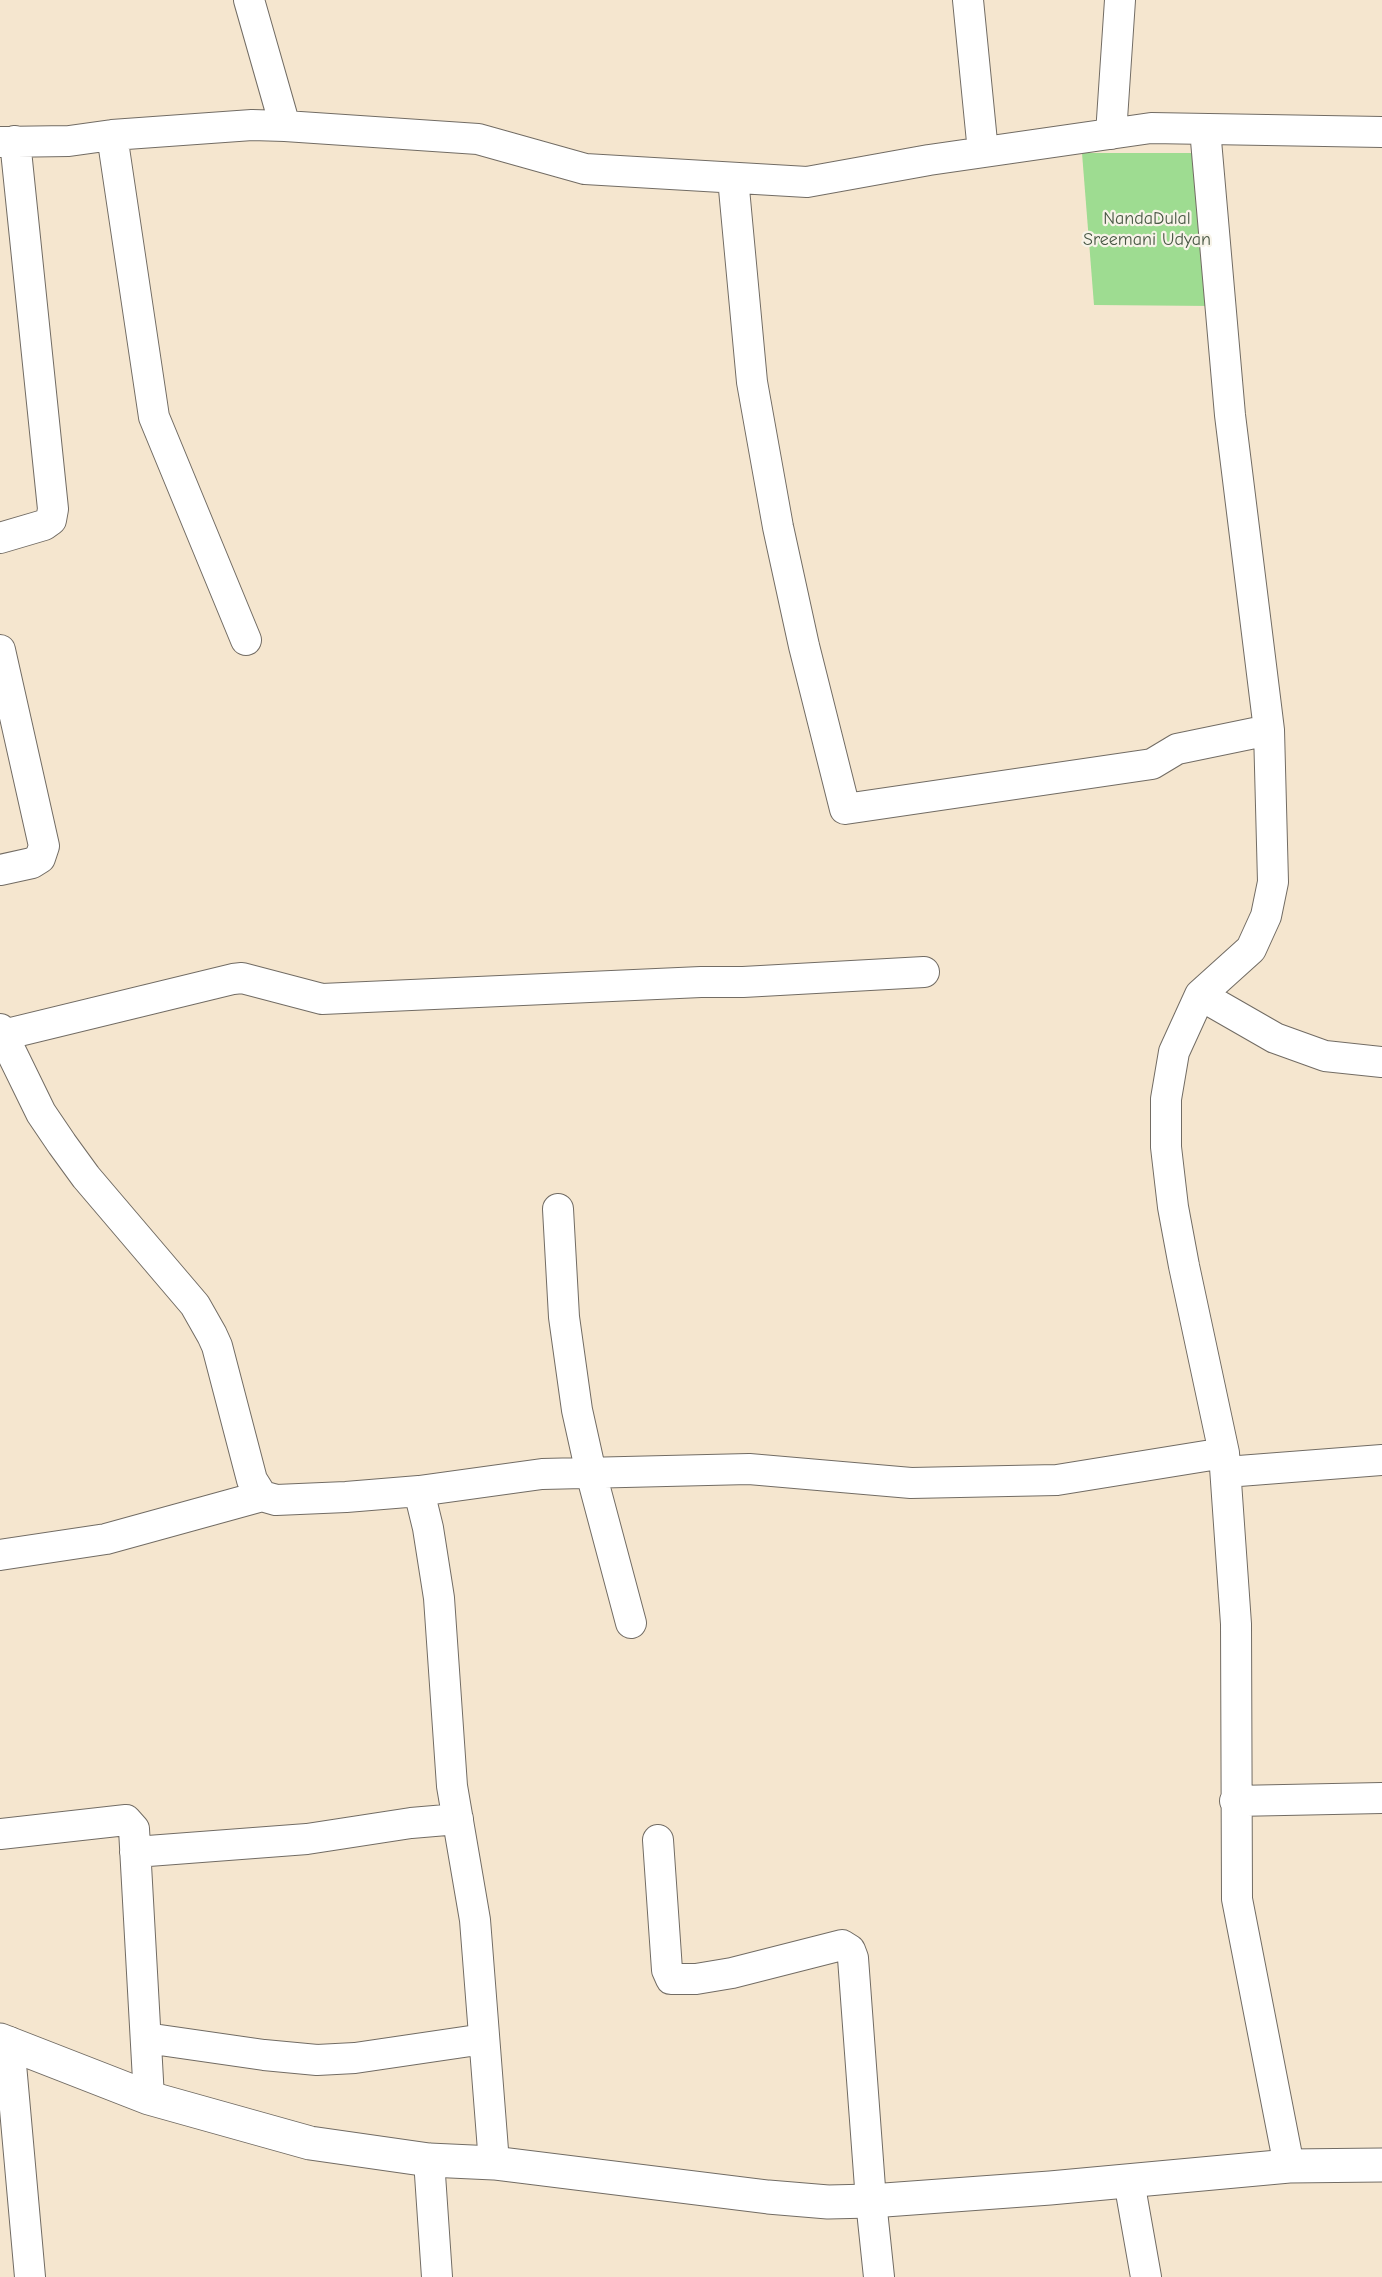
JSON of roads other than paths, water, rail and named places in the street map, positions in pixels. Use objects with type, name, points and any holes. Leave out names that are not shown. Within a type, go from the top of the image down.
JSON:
[{"type":"street","points":[[249,0],[285,126]]},
{"type":"street","points":[[968,0],[983,152]]},
{"type":"street","points":[[1111,134],[1120,0]]},
{"type":"street","points":[[0,538],[44,525],[51,520],[53,509],[8,141],[69,141],[112,135],[252,125],[285,126],[478,139],[585,169],[807,182],[983,152],[1151,128],[1382,132]]},
{"type":"street","points":[[1205,129],[1230,415],[1269,730],[1273,882],[1266,916],[1251,949],[1200,995],[1174,1052],[1166,1099],[1166,1147],[1184,1266],[1225,1463],[1236,1624],[1237,1899],[1289,2166]]},
{"type":"street","points":[[112,135],[154,417],[161,440],[246,640]]},
{"type":"street","points":[[734,178],[752,382],[778,527],[845,808],[1152,764],[1177,750],[1269,730]]},
{"type":"street","points":[[0,650],[44,846],[40,858],[32,863],[0,870]]},
{"type":"street","points":[[262,1496],[252,1480],[220,1357],[212,1335],[195,1305],[86,1177],[62,1144],[41,1113],[2,1032],[233,978],[242,978],[322,999],[701,981],[743,982],[924,972]]},
{"type":"street","points":[[1200,995],[1275,1038],[1325,1056],[1382,1062]]},
{"type":"street","points":[[558,1209],[561,1281],[569,1364],[591,1473],[631,1623]]},
{"type":"street","points":[[0,1555],[106,1539],[262,1496],[276,1500],[346,1497],[419,1491],[542,1474],[749,1469],[911,1484],[1057,1480],[1225,1463],[1382,1460]]},
{"type":"street","points":[[419,1491],[428,1528],[439,1598],[452,1786],[475,1920],[494,2163]]},
{"type":"street","points":[[1235,1801],[1382,1798]]},
{"type":"street","points":[[135,1852],[307,1839],[411,1823],[458,1819]]},
{"type":"street","points":[[0,1834],[126,1820],[134,1829],[148,2097]]},
{"type":"street","points":[[658,1840],[667,1972],[671,1979],[696,1979],[732,1973],[842,1945],[850,1950],[853,1958],[879,2277]]},
{"type":"street","points":[[146,2038],[264,2055],[317,2060],[355,2058],[484,2039]]},
{"type":"street","points":[[30,2277],[4,2041],[148,2097],[310,2143],[429,2160],[494,2163],[727,2193],[828,2202],[871,2201],[1289,2166],[1382,2165]]},
{"type":"street","points":[[429,2160],[437,2277]]},
{"type":"street","points":[[1129,2181],[1146,2277]]},
{"type":"park label","name":"NandaDulal Sreemani Udyan","points":[[1147,229]]}]
